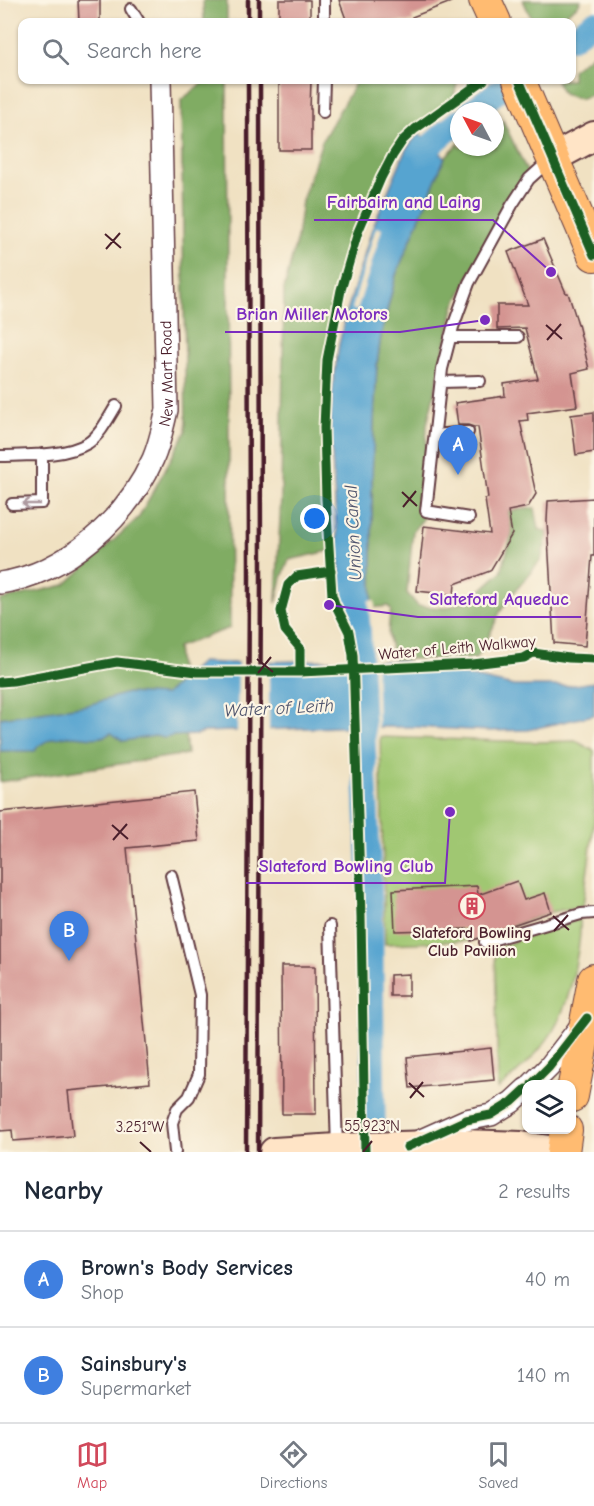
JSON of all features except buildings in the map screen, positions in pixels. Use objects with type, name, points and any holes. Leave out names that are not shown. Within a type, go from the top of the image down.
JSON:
[{"type":"main road","points":[[486,0],[493,18]]},
{"type":"main road","points":[[521,84],[594,255]]},
{"type":"main road","points":[[575,1080],[594,984]]},
{"type":"street","name":"New Mart Road","points":[[0,583],[36,573],[63,560],[112,520],[142,481],[161,434],[167,410],[160,84]]},
{"type":"street","points":[[553,158],[594,136]]},
{"type":"street","points":[[536,1080],[549,1067],[586,1018]]},
{"type":"street","points":[[417,1149],[466,1120],[490,1115],[512,1102],[522,1093]]},
{"type":"street","points":[[274,1152],[337,1148],[417,1149],[462,1144],[564,1146]]},
{"type":"lane","points":[[324,0],[324,18]]},
{"type":"lane","points":[[132,9],[137,18]]},
{"type":"lane","points":[[323,112],[324,84]]},
{"type":"lane","points":[[469,518],[426,511],[442,369],[450,337],[469,283],[529,179],[553,158]]},
{"type":"lane","points":[[450,337],[518,337]]},
{"type":"lane","points":[[441,382],[480,381]]},
{"type":"lane","points":[[0,456],[64,452],[88,443],[101,430],[116,406]]},
{"type":"lane","points":[[435,435],[468,432]]},
{"type":"lane","points":[[12,504],[42,503],[42,454]]},
{"type":"lane","points":[[171,875],[200,995],[200,1074],[189,1097],[177,1109],[172,1123],[175,1152]]},
{"type":"lane","points":[[485,942],[581,914],[594,913]]},
{"type":"lane","points":[[330,926],[337,1148]]},
{"type":"green space","points":[[203,0],[227,0],[227,18],[204,18]]},
{"type":"green space","points":[[523,0],[581,0],[560,18],[531,18]]},
{"type":"green space","points":[[594,53],[594,94],[580,99],[563,94],[558,84],[576,84],[576,67]]},
{"type":"green space","points":[[202,84],[227,84],[230,628],[177,647],[187,754],[0,782],[0,600],[65,585],[139,517],[186,431],[181,100]]},
{"type":"green space","points":[[355,84],[457,84],[453,100],[403,140],[370,202],[358,232],[341,290],[327,360],[324,428],[330,551],[289,560],[276,603],[281,496],[284,289],[297,238],[302,201],[322,141]]},
{"type":"green space","points":[[504,123],[528,173],[502,211],[454,307],[427,425],[423,519],[413,531],[407,593],[418,606],[446,608],[471,599],[501,572],[512,534],[508,511],[535,508],[539,529],[548,533],[541,560],[500,612],[476,659],[394,659],[388,635],[391,610],[388,606],[372,608],[372,479],[377,365],[381,335],[396,275],[445,157],[450,152],[450,156],[504,156]]},
{"type":"green space","points":[[380,737],[536,742],[576,741],[594,751],[594,823],[583,906],[551,912],[471,941],[385,944]]},
{"type":"green space","points":[[580,919],[579,946],[572,983],[560,1018],[541,1048],[498,1089],[495,948]]},
{"type":"water","points":[[419,133],[445,157],[396,275],[381,335],[377,365],[372,479],[372,608],[342,609],[330,426],[339,344],[372,229],[406,149]]},
{"type":"water","name":"Water of Leith","points":[[401,661],[514,686],[567,686],[594,682],[594,715],[528,730],[338,727],[204,732],[197,735],[164,738],[155,736],[123,741],[111,733],[95,738],[67,736],[53,738],[38,746],[35,751],[0,751],[0,718],[88,705],[127,693],[165,695],[201,662]]},
{"type":"pier","points":[[376,227],[382,229],[357,311],[352,309]]},
{"type":"pier","points":[[375,600],[375,609],[361,634],[357,634],[345,621],[338,604]]},
{"type":"pier","points":[[350,657],[376,658],[378,730],[352,730]]},
{"type":"pier","points":[[269,659],[269,733],[237,734],[238,660]]},
{"type":"waterway","name":"Union Canal","points":[[576,35],[594,22]]},
{"type":"waterway","name":"Union Canal","points":[[483,102],[508,84]]},
{"type":"waterway","name":"Union Canal","points":[[415,173],[431,145],[450,129]]},
{"type":"waterway","name":"Union Canal","points":[[356,600],[371,916],[374,1152]]},
{"type":"railway","points":[[248,0],[248,18]]},
{"type":"railway","points":[[259,0],[259,18]]},
{"type":"railway","points":[[246,1152],[249,578],[248,84]]},
{"type":"railway","points":[[258,1152],[261,578],[260,84]]},
{"type":"cycle path","points":[[365,1152],[353,655],[349,632],[332,595],[324,428],[327,360],[341,290],[358,232],[393,155],[403,140],[415,129],[478,84]]},
{"type":"cycle path","points":[[521,84],[594,255]]},
{"type":"cycle path","points":[[300,672],[300,648],[285,630],[281,611],[288,585],[297,576],[331,571]]},
{"type":"cycle path","name":"Water of Leith Walkway","points":[[0,682],[117,662],[197,672],[300,672],[473,664],[524,658],[533,653],[594,659]]},
{"type":"cycle path","points":[[536,1080],[587,1018]]},
{"type":"cycle path","points":[[407,1147],[466,1120],[491,1115],[522,1093]]},
{"type":"place","name":"Fairbairn and Laing","points":[[551,272]]},
{"type":"place","name":"Brian Miller Motors","points":[[485,320]]},
{"type":"place","name":"Brown's Body Services","points":[[458,475]]},
{"type":"place","name":"Slateford Aqueduc","points":[[329,605]]},
{"type":"place","name":"Slateford Bowling Club","points":[[450,812]]},
{"type":"place","name":"Slateford Bowling Club Pavilion","points":[[472,906]]},
{"type":"place","name":"Sainsbury's","points":[[69,961]]}]
